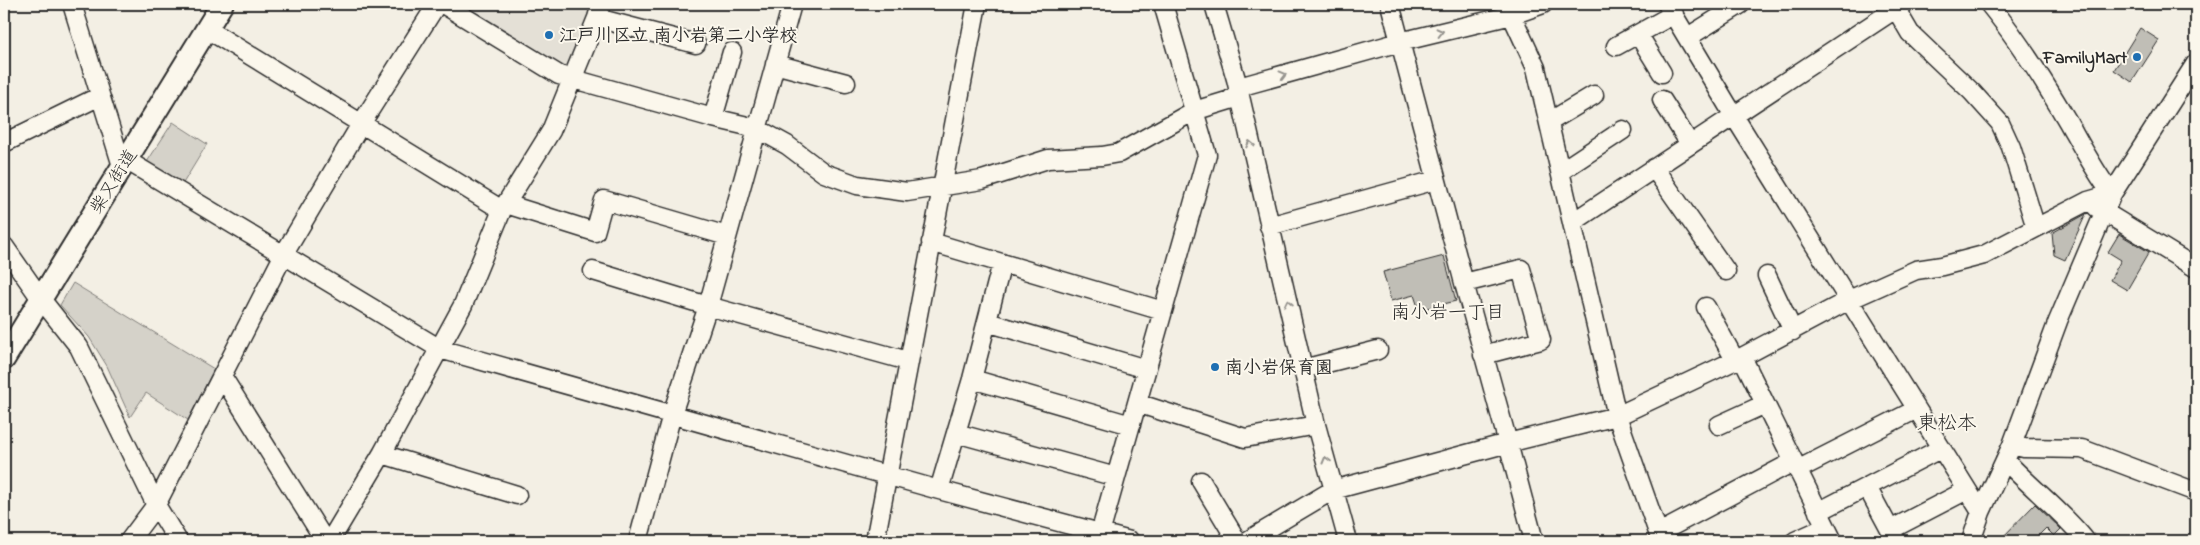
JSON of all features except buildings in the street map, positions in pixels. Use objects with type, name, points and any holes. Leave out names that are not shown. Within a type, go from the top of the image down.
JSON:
[{"type":"main road","name":"柴又街道","points":[[4,359],[222,4]]},
{"type":"street","points":[[72,4],[100,96],[124,163],[284,254],[440,348],[1099,537],[1130,541]]},
{"type":"street","points":[[129,541],[156,505],[284,254],[361,124],[437,4]]},
{"type":"street","points":[[443,4],[559,75],[713,118],[756,128],[787,145],[824,173],[857,185],[907,192],[982,180],[1048,158],[1102,156],[1119,153],[1194,111],[1230,100],[1246,85],[1509,9],[1543,4]]},
{"type":"street","points":[[641,541],[672,414],[708,306],[792,4]]},
{"type":"street","points":[[875,541],[977,4]]},
{"type":"street","points":[[1099,537],[1207,155],[1163,4]]},
{"type":"street","points":[[1214,4],[1239,92],[1316,425],[1348,541]]},
{"type":"street","points":[[1390,4],[1534,541]]},
{"type":"street","points":[[1688,37],[1741,4]]},
{"type":"street","points":[[1989,4],[2017,38],[2099,177],[2112,194]]},
{"type":"street","points":[[1573,222],[1734,116],[1897,5],[1910,33],[1972,92],[2000,123],[2011,147],[2036,228]]},
{"type":"street","points":[[1509,9],[1536,68],[1617,416],[1660,537],[1795,466],[1916,410]]},
{"type":"street","points":[[1616,46],[1638,34],[1670,9],[1734,116],[1981,512]]},
{"type":"street","points":[[330,541],[382,454],[463,305],[504,207],[551,131],[599,11],[696,44]]},
{"type":"street","points":[[206,29],[361,124],[504,207],[595,232],[604,200],[727,236]]},
{"type":"street","points":[[1638,34],[1662,73]]},
{"type":"street","points":[[713,118],[732,52]]},
{"type":"street","points":[[1970,541],[1981,512],[2009,452],[2058,321],[2112,194],[2190,85],[2196,63]]},
{"type":"street","points":[[775,64],[846,83]]},
{"type":"street","points":[[1549,122],[1594,95]]},
{"type":"street","points":[[4,144],[100,96]]},
{"type":"street","points":[[1662,100],[1690,144]]},
{"type":"street","points":[[1561,171],[1623,130]]},
{"type":"street","points":[[1654,168],[1726,271]]},
{"type":"street","points":[[1269,226],[1436,180]]},
{"type":"street","points":[[1248,541],[1334,490],[1617,416],[1793,331],[1848,300],[1916,270],[1942,266],[1984,255],[2088,201],[2112,194]]},
{"type":"street","points":[[2088,201],[2196,268]]},
{"type":"street","points":[[932,242],[1163,311]]},
{"type":"street","points":[[4,246],[41,299],[79,346],[156,505],[178,541]]},
{"type":"street","points":[[939,490],[972,379],[1002,263]]},
{"type":"street","points":[[1464,283],[1521,269],[1541,340],[1483,355]]},
{"type":"street","points":[[592,272],[908,362]]},
{"type":"street","points":[[1767,276],[1793,331]]},
{"type":"street","points":[[1706,307],[1765,404],[1826,527]]},
{"type":"street","points":[[987,322],[1146,369]]},
{"type":"street","points":[[1303,369],[1378,350]]},
{"type":"street","points":[[222,376],[325,541]]},
{"type":"street","points":[[972,379],[1131,425]]},
{"type":"street","points":[[1137,402],[1245,438],[1316,425]]},
{"type":"street","points":[[1719,425],[1765,404]]},
{"type":"street","points":[[956,433],[1116,477]]},
{"type":"street","points":[[2009,452],[2024,448],[2082,449],[2196,492]]},
{"type":"street","points":[[1795,541],[1826,527],[1867,487],[1940,449]]},
{"type":"street","points":[[2009,452],[2028,485],[2070,521],[2086,541]]},
{"type":"street","points":[[382,454],[517,495]]},
{"type":"street","points":[[1202,481],[1237,541]]},
{"type":"street","points":[[1867,487],[1893,535],[1966,490]]},
{"type":"shaded area","name":"江戸川区立 南小岩第二小学校","points":[[463,4],[595,4],[573,62],[565,66]]},
{"type":"shaded area","points":[[173,122],[207,144],[182,185],[147,162]]},
{"type":"shaded area","points":[[73,283],[214,369],[188,420],[146,393],[130,417],[107,366],[89,337],[60,305]]},
{"type":"place","name":"江戸川区立 南小岩第二小学校","points":[[549,35]]},
{"type":"place","name":"FamilyMart","points":[[2137,57]]},
{"type":"place","name":"南小岩保育園","points":[[1215,367]]},
{"type":"district","name":"南小岩一丁目","points":[[1448,311]]},
{"type":"district","name":"東松本","points":[[1947,422]]}]
